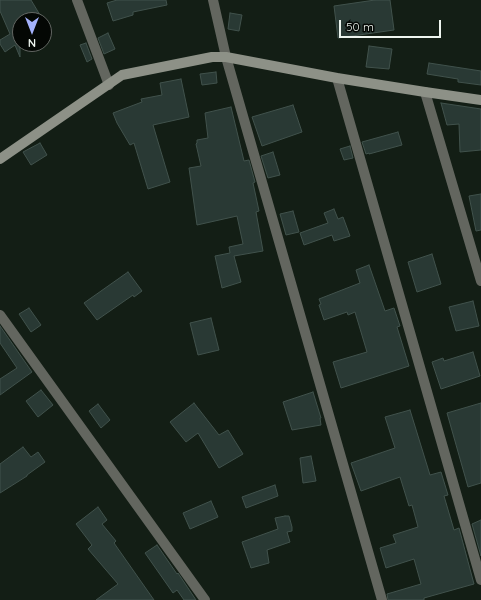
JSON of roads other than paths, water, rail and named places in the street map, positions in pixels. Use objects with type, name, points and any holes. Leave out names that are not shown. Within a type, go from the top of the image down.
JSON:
[{"type":"street","points":[[77,0],[109,85]]},
{"type":"street","points":[[213,0],[226,57],[382,600]]},
{"type":"street","points":[[0,159],[122,75],[212,57],[226,57],[337,78],[481,100]]},
{"type":"street","points":[[337,78],[481,580]]},
{"type":"street","points":[[425,92],[481,281]]},
{"type":"street","points":[[0,315],[205,600]]}]
